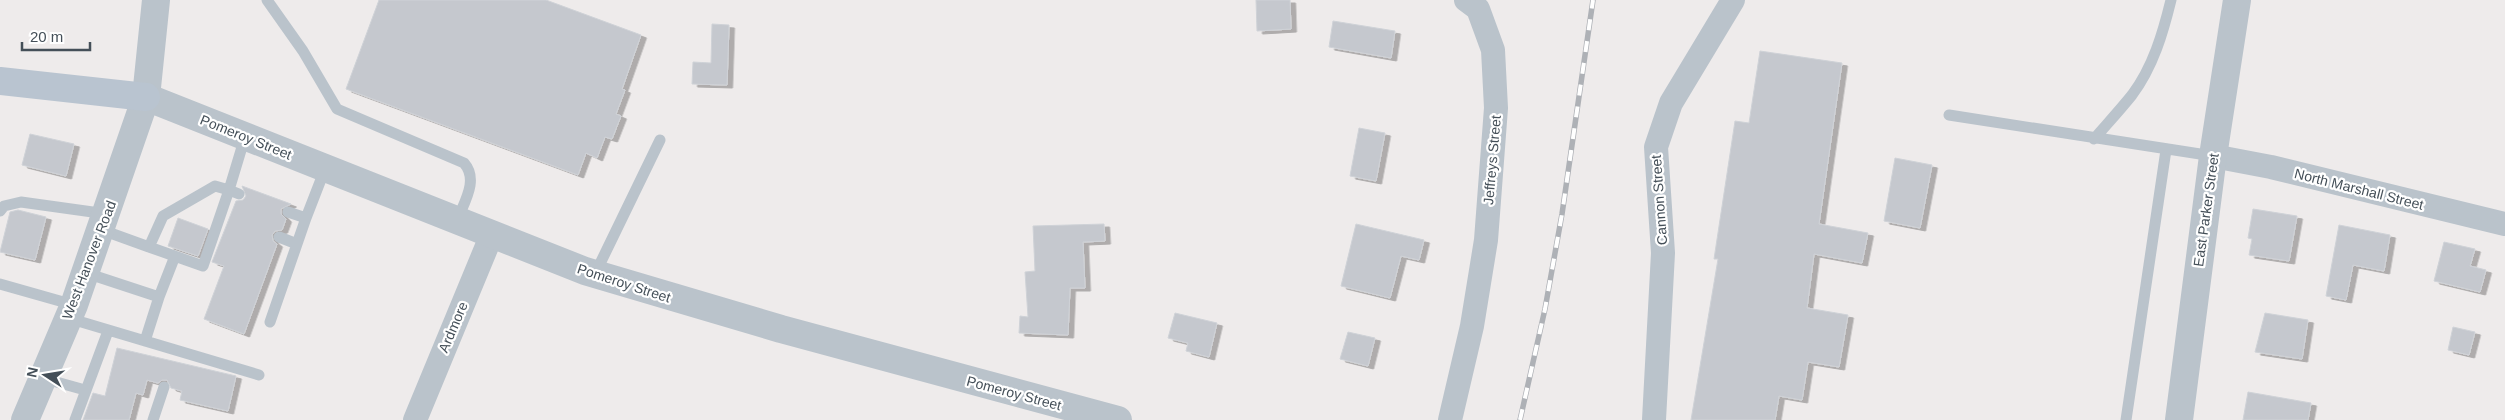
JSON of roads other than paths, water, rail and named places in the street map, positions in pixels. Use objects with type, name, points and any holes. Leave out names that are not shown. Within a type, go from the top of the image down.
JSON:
[{"type":"main road","points":[[0,81],[146,97]]},
{"type":"street","name":"West Hanover Road","points":[[25,420],[86,273],[146,97],[156,0]]},
{"type":"street","name":"Jeffreys Street","points":[[1450,420],[1472,326],[1486,240],[1496,108],[1493,50],[1478,9],[1466,0]]},
{"type":"street","name":"Cannon Street","points":[[1654,420],[1663,253],[1656,146],[1672,103],[1733,0]]},
{"type":"street","name":"East Parker Street","points":[[2179,420],[2213,156],[2237,0]]},
{"type":"street","name":"Pomeroy Street","points":[[146,97],[595,274],[781,329],[1118,420]]},
{"type":"street","name":"North Marshall Street","points":[[2213,156],[2505,224]]},
{"type":"street","name":"Ardmore","points":[[415,420],[492,234]]},
{"type":"lane","points":[[267,0],[303,51],[337,109],[464,163],[470,170],[472,178],[457,220]]},
{"type":"lane","points":[[2094,139],[2133,94],[2151,64],[2162,37],[2171,0]]},
{"type":"lane","points":[[1950,115],[2094,139],[2213,156]]},
{"type":"lane","points":[[0,211],[4,206],[21,202],[104,222],[150,247],[203,266],[234,192],[245,137]]},
{"type":"lane","points":[[595,274],[660,140]]},
{"type":"lane","points":[[2126,420],[2166,150]]},
{"type":"lane","points":[[270,322],[325,169]]},
{"type":"lane","points":[[150,247],[163,216],[215,186],[234,192]]},
{"type":"lane","points":[[288,212],[306,218]]},
{"type":"lane","points":[[279,237],[297,244]]},
{"type":"lane","points":[[146,341],[159,297],[175,256]]},
{"type":"lane","points":[[86,273],[159,297]]},
{"type":"lane","points":[[0,284],[71,312],[108,330],[259,375]]},
{"type":"lane","points":[[75,420],[108,330]]},
{"type":"lane","points":[[42,378],[85,390]]},
{"type":"lane","points":[[153,420],[164,388]]},
{"type":"railway","points":[[1520,420],[1545,309],[1562,214],[1593,0]]}]
